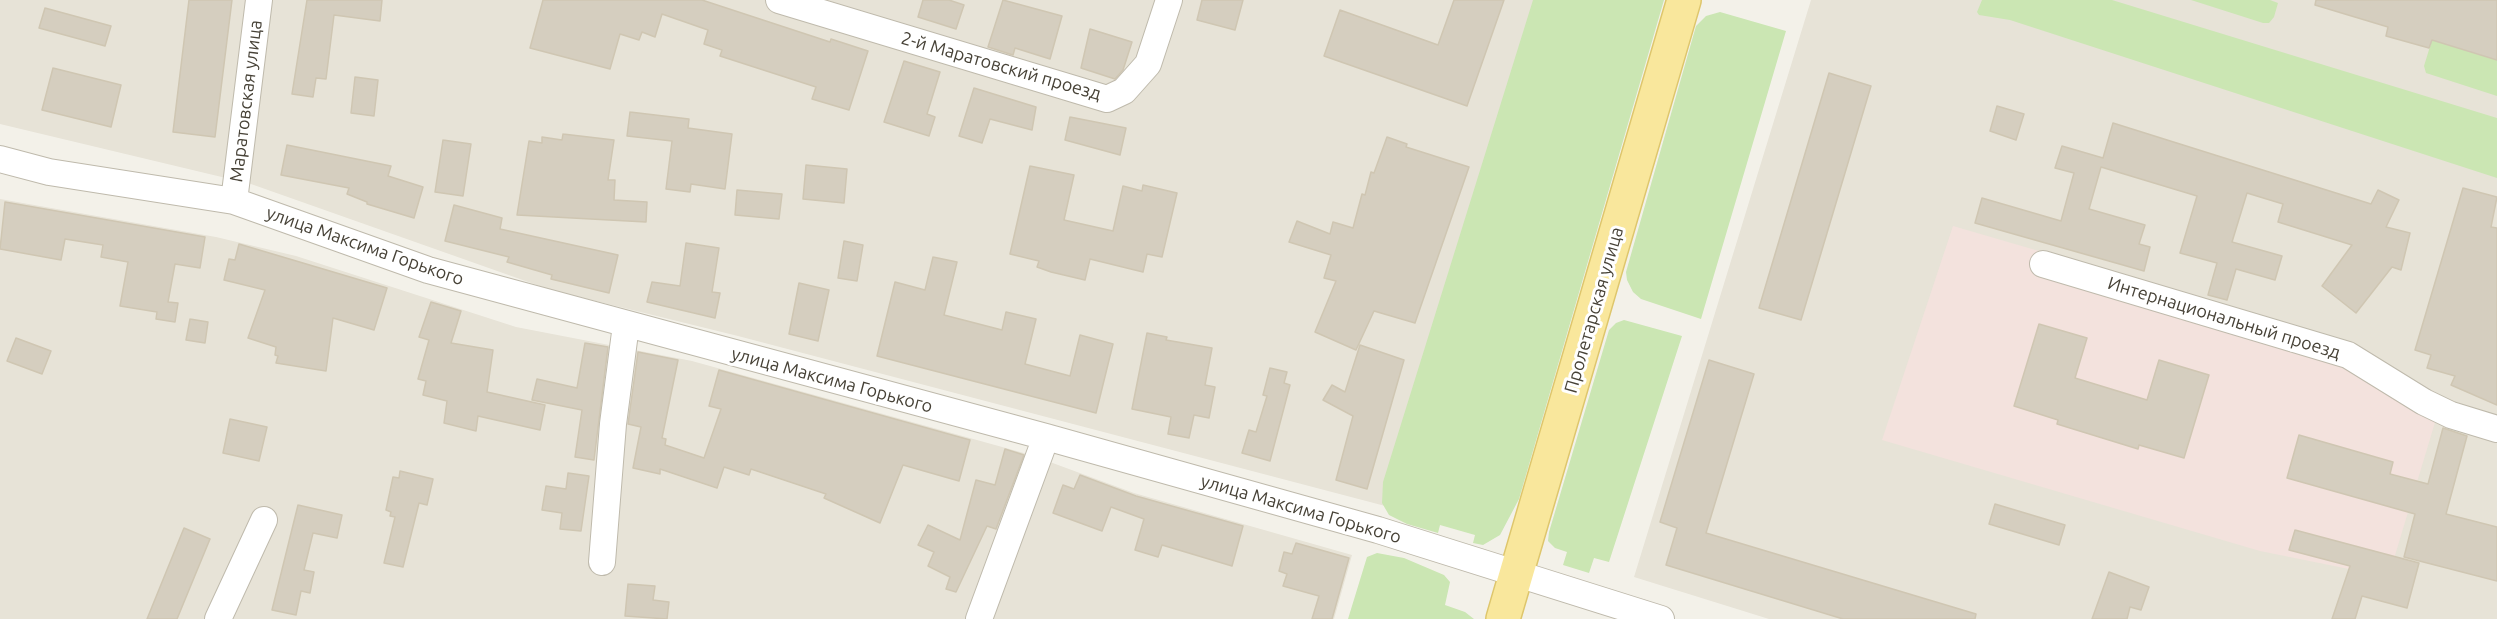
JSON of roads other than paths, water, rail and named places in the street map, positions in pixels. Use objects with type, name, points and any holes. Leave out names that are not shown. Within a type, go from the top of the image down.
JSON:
[{"type":"main road","name":"Пролетарская улица","points":[[1503,619],[1684,0]]},
{"type":"street","name":"Маратовская улица","points":[[234,201],[259,0]]},
{"type":"street","name":"2-й Маратовский проезд","points":[[779,0],[1107,99],[1124,91],[1148,64],[1169,0]]},
{"type":"street","name":"улица Максима Горького","points":[[0,159],[49,172],[234,201],[428,270],[1046,437],[1377,530],[1661,619]]},
{"type":"street","name":"Интернациональный проезд","points":[[2043,264],[2348,355],[2451,415],[2497,429]]},
{"type":"street","points":[[602,562],[613,424],[626,325]]},
{"type":"street","points":[[979,619],[1046,437]]},
{"type":"street","points":[[218,619],[264,520]]}]
